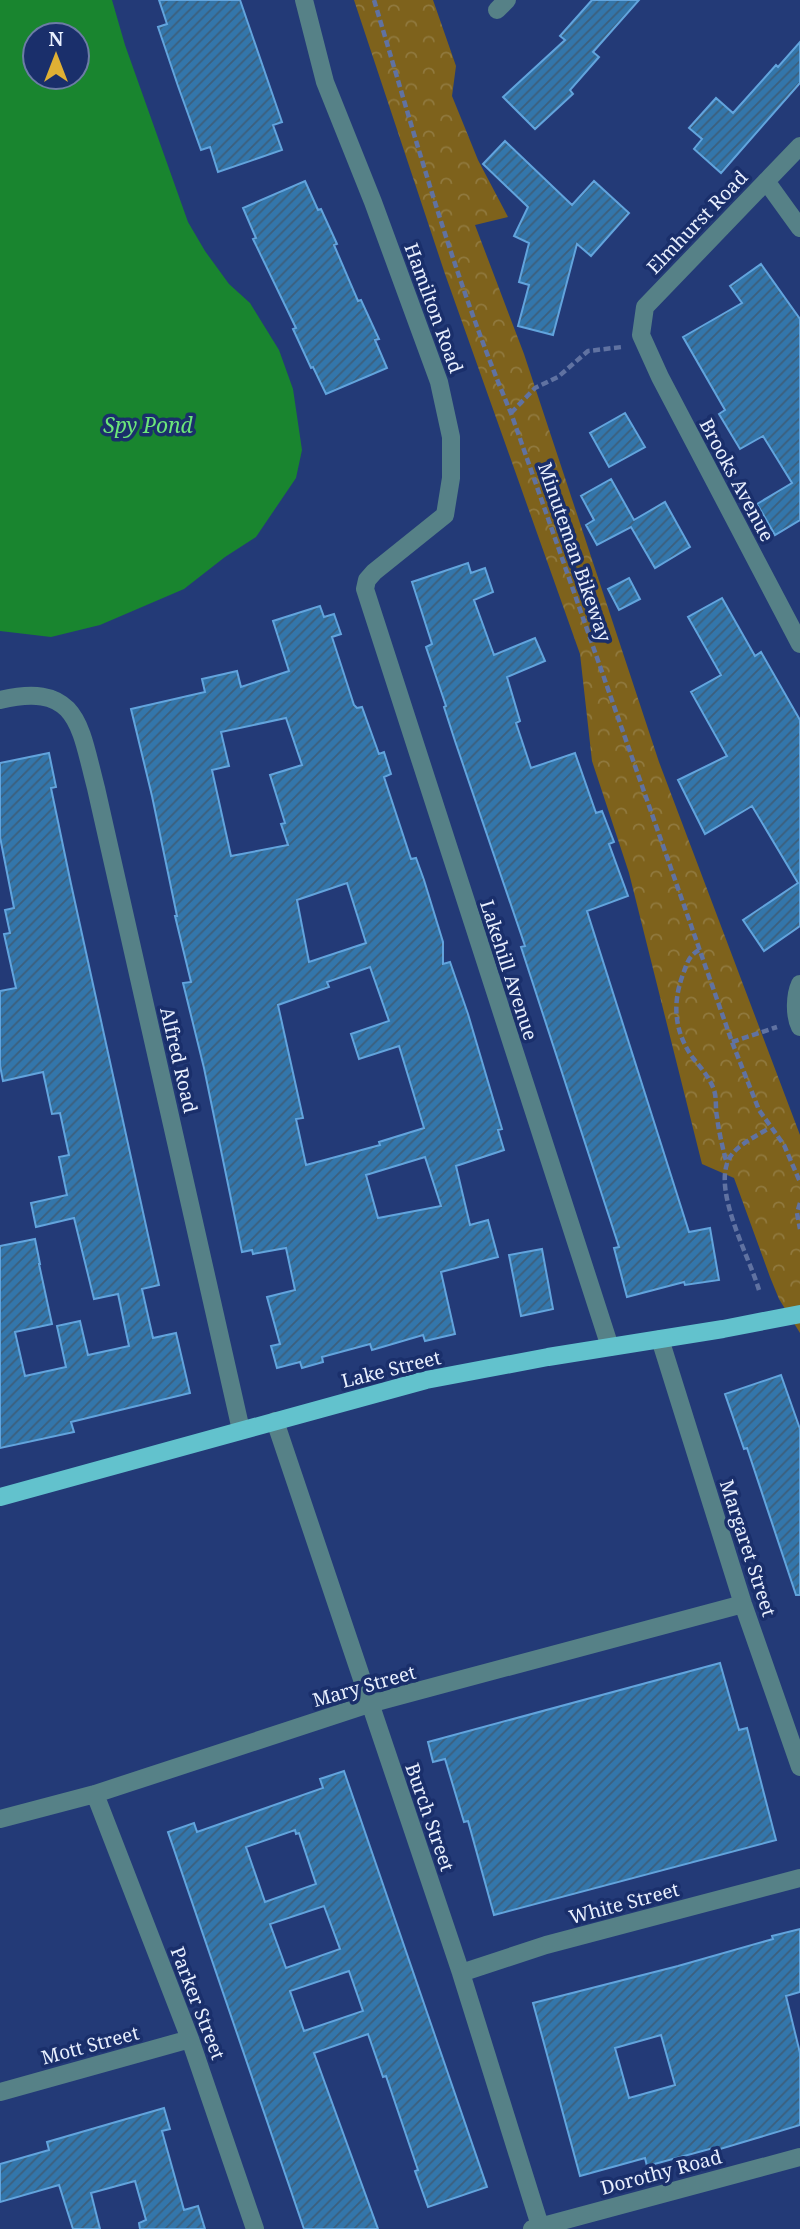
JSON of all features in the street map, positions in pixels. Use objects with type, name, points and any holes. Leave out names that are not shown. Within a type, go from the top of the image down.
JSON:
[{"type":"main road","name":"Lake Street","points":[[0,1497],[426,1380],[800,1314]]},
{"type":"street","name":"Hamilton Road","points":[[304,0],[325,82],[373,201],[439,382],[451,437],[451,478],[445,515],[367,580],[365,589],[369,605]]},
{"type":"street","name":"Elmhurst Road","points":[[641,335],[645,307],[800,146]]},
{"type":"street","points":[[766,181],[800,228]]},
{"type":"street","name":"Brooks Avenue","points":[[641,335],[666,389],[800,644]]},
{"type":"street","name":"Lakehill Avenue","points":[[369,605],[610,1347]]},
{"type":"street","name":"Alfred Road","points":[[0,700],[34,695],[64,705],[78,721],[96,788],[241,1430]]},
{"type":"street","points":[[798,1024],[796,992],[800,984]]},
{"type":"street","name":"Margaret Street","points":[[660,1339],[743,1604],[800,1767]]},
{"type":"street","name":"Burch Street","points":[[275,1420],[461,1973],[538,2228]]},
{"type":"street","name":"Mary Street","points":[[0,1819],[95,1794],[369,1704],[743,1604]]},
{"type":"street","name":"Parker Street","points":[[95,1794],[190,2039],[255,2229]]},
{"type":"street","name":"White Street","points":[[461,1973],[546,1945],[800,1878]]},
{"type":"street","name":"Mott Street","points":[[0,2092],[190,2039]]},
{"type":"street","name":"Dorothy Road","points":[[538,2228],[800,2157]]},
{"type":"path","name":"Minuteman Bikeway","points":[[374,0],[439,216],[494,372],[512,413],[732,1042],[759,1110],[769,1128],[784,1145],[800,1182]]},
{"type":"path","points":[[512,413],[535,388],[558,377],[588,351],[622,348]]},
{"type":"path","points":[[699,950],[692,954],[687,962],[678,988],[678,1029],[683,1043],[715,1093],[716,1114],[727,1165]]},
{"type":"path","points":[[732,1042],[798,1024]]},
{"type":"path","points":[[759,1290],[724,1195],[728,1160],[739,1148],[769,1128]]},
{"type":"path","points":[[800,1203],[797,1213],[800,1229]]},
{"type":"green space","points":[[354,0],[433,0],[456,66],[452,96],[478,160],[508,217],[475,225],[524,354],[659,762],[800,1135],[800,1333],[779,1299],[734,1178],[702,1164],[629,873],[592,761],[580,654],[445,274]]},
{"type":"water","name":"Spy Pond","points":[[0,0],[112,0],[125,45],[188,222],[229,284],[250,303],[279,350],[293,389],[302,450],[296,478],[256,537],[184,589],[100,625],[51,637],[0,631]]},
{"type":"building","points":[[159,0],[240,0],[282,122],[273,125],[282,150],[218,172],[210,147],[201,150],[178,86],[158,27],[167,24]]},
{"type":"building","points":[[592,0],[639,0],[593,52],[599,57],[570,90],[573,94],[535,129],[503,97],[565,40],[560,36]]},
{"type":"building","points":[[800,42],[800,83],[721,173],[694,149],[702,139],[689,128],[716,98],[733,113]]},
{"type":"building","points":[[505,141],[572,205],[594,181],[629,213],[591,256],[577,244],[553,335],[518,326],[529,285],[519,282],[529,243],[514,236],[528,207],[483,164]]},
{"type":"building","points":[[305,181],[337,244],[334,245],[358,301],[361,300],[379,339],[375,340],[387,368],[326,394],[293,329],[296,328],[253,239],[256,238],[243,208]]},
{"type":"building","points":[[761,264],[800,319],[800,520],[775,535],[757,504],[792,483],[763,436],[740,449],[719,414],[725,410],[683,337],[742,303],[730,286]]},
{"type":"building","points":[[625,413],[645,447],[609,467],[590,433]]},
{"type":"building","points":[[611,479],[634,520],[665,502],[690,547],[655,568],[631,527],[597,545],[586,525],[594,520],[581,496]]},
{"type":"building","points":[[468,563],[471,573],[485,568],[493,592],[474,600],[494,655],[535,638],[545,661],[507,677],[520,721],[516,723],[531,768],[575,753],[596,813],[602,811],[614,842],[609,844],[628,896],[587,911],[689,1232],[710,1228],[719,1280],[685,1285],[684,1282],[627,1297],[614,1248],[619,1247],[521,947],[525,946],[426,647],[432,644],[412,582]]},
{"type":"building","points":[[629,578],[640,599],[619,610],[608,589]]},
{"type":"building","points":[[722,598],[755,656],[761,652],[800,720],[800,926],[764,951],[743,920],[798,883],[752,806],[705,834],[678,780],[727,756],[691,692],[721,675],[688,617]]},
{"type":"building","points":[[320,606],[324,617],[334,614],[341,634],[332,637],[354,705],[357,708],[362,707],[379,754],[384,752],[391,774],[384,777],[411,859],[416,858],[424,880],[443,942],[443,964],[450,962],[468,1014],[502,1129],[498,1130],[504,1150],[456,1166],[470,1225],[488,1220],[498,1257],[441,1272],[455,1334],[425,1341],[423,1335],[372,1350],[370,1344],[322,1357],[323,1362],[302,1368],[300,1362],[277,1368],[271,1346],[280,1344],[267,1297],[295,1290],[286,1248],[253,1254],[252,1250],[242,1252],[204,1068],[183,983],[191,982],[131,709],[205,692],[202,679],[237,671],[241,687],[289,671],[273,621]],"holes":[[[286,718],[302,765],[270,775],[285,823],[281,824],[288,845],[231,856],[212,770],[229,766],[221,732]],[[347,883],[366,943],[309,962],[297,900]],[[370,967],[389,1021],[351,1034],[359,1059],[399,1046],[424,1128],[379,1142],[380,1145],[306,1165],[296,1119],[303,1118],[278,1005],[329,987],[327,982]],[[425,1157],[441,1206],[378,1218],[366,1175]]]},
{"type":"building","points":[[49,753],[56,787],[51,788],[159,1285],[142,1289],[153,1338],[176,1333],[190,1393],[71,1422],[74,1432],[0,1448],[0,1246],[35,1239],[52,1324],[15,1332],[25,1376],[66,1367],[57,1326],[80,1321],[88,1355],[129,1346],[118,1294],[94,1299],[74,1218],[36,1227],[31,1203],[67,1195],[59,1157],[69,1155],[60,1113],[52,1114],[43,1072],[3,1081],[0,1066],[0,991],[16,988],[4,934],[10,933],[5,910],[14,908],[0,837],[0,763]]},
{"type":"building","points":[[542,1249],[553,1309],[521,1316],[509,1255]]},
{"type":"building","points":[[781,1375],[800,1429],[800,1595],[796,1595],[747,1448],[744,1449],[725,1394]]},
{"type":"building","points":[[720,1663],[739,1730],[747,1728],[776,1840],[494,1915],[468,1821],[464,1822],[445,1759],[433,1762],[428,1742]]},
{"type":"building","points":[[344,1771],[487,2187],[428,2207],[386,2076],[383,2077],[368,2034],[314,2053],[378,2229],[304,2229],[168,1832],[194,1823],[197,1832],[323,1788],[320,1779]],"holes":[[[295,1830],[296,1834],[299,1833],[316,1884],[265,1902],[246,1847]],[[324,1906],[340,1949],[286,1968],[270,1924]],[[349,1971],[363,2011],[304,2031],[290,1991]]]},
{"type":"building","points":[[800,1929],[800,1992],[786,1996],[800,2053],[800,2125],[717,2150],[717,2147],[647,2166],[645,2158],[580,2176],[533,2003],[678,1966],[773,1939],[772,1936]],"holes":[[[661,2035],[675,2085],[629,2098],[615,2048]]]},
{"type":"building","points":[[164,2108],[170,2129],[162,2131],[184,2210],[198,2206],[205,2229],[140,2229],[139,2223],[146,2220],[135,2181],[91,2193],[100,2229],[73,2229],[59,2185],[0,2202],[0,2164],[49,2150],[47,2142]]}]
